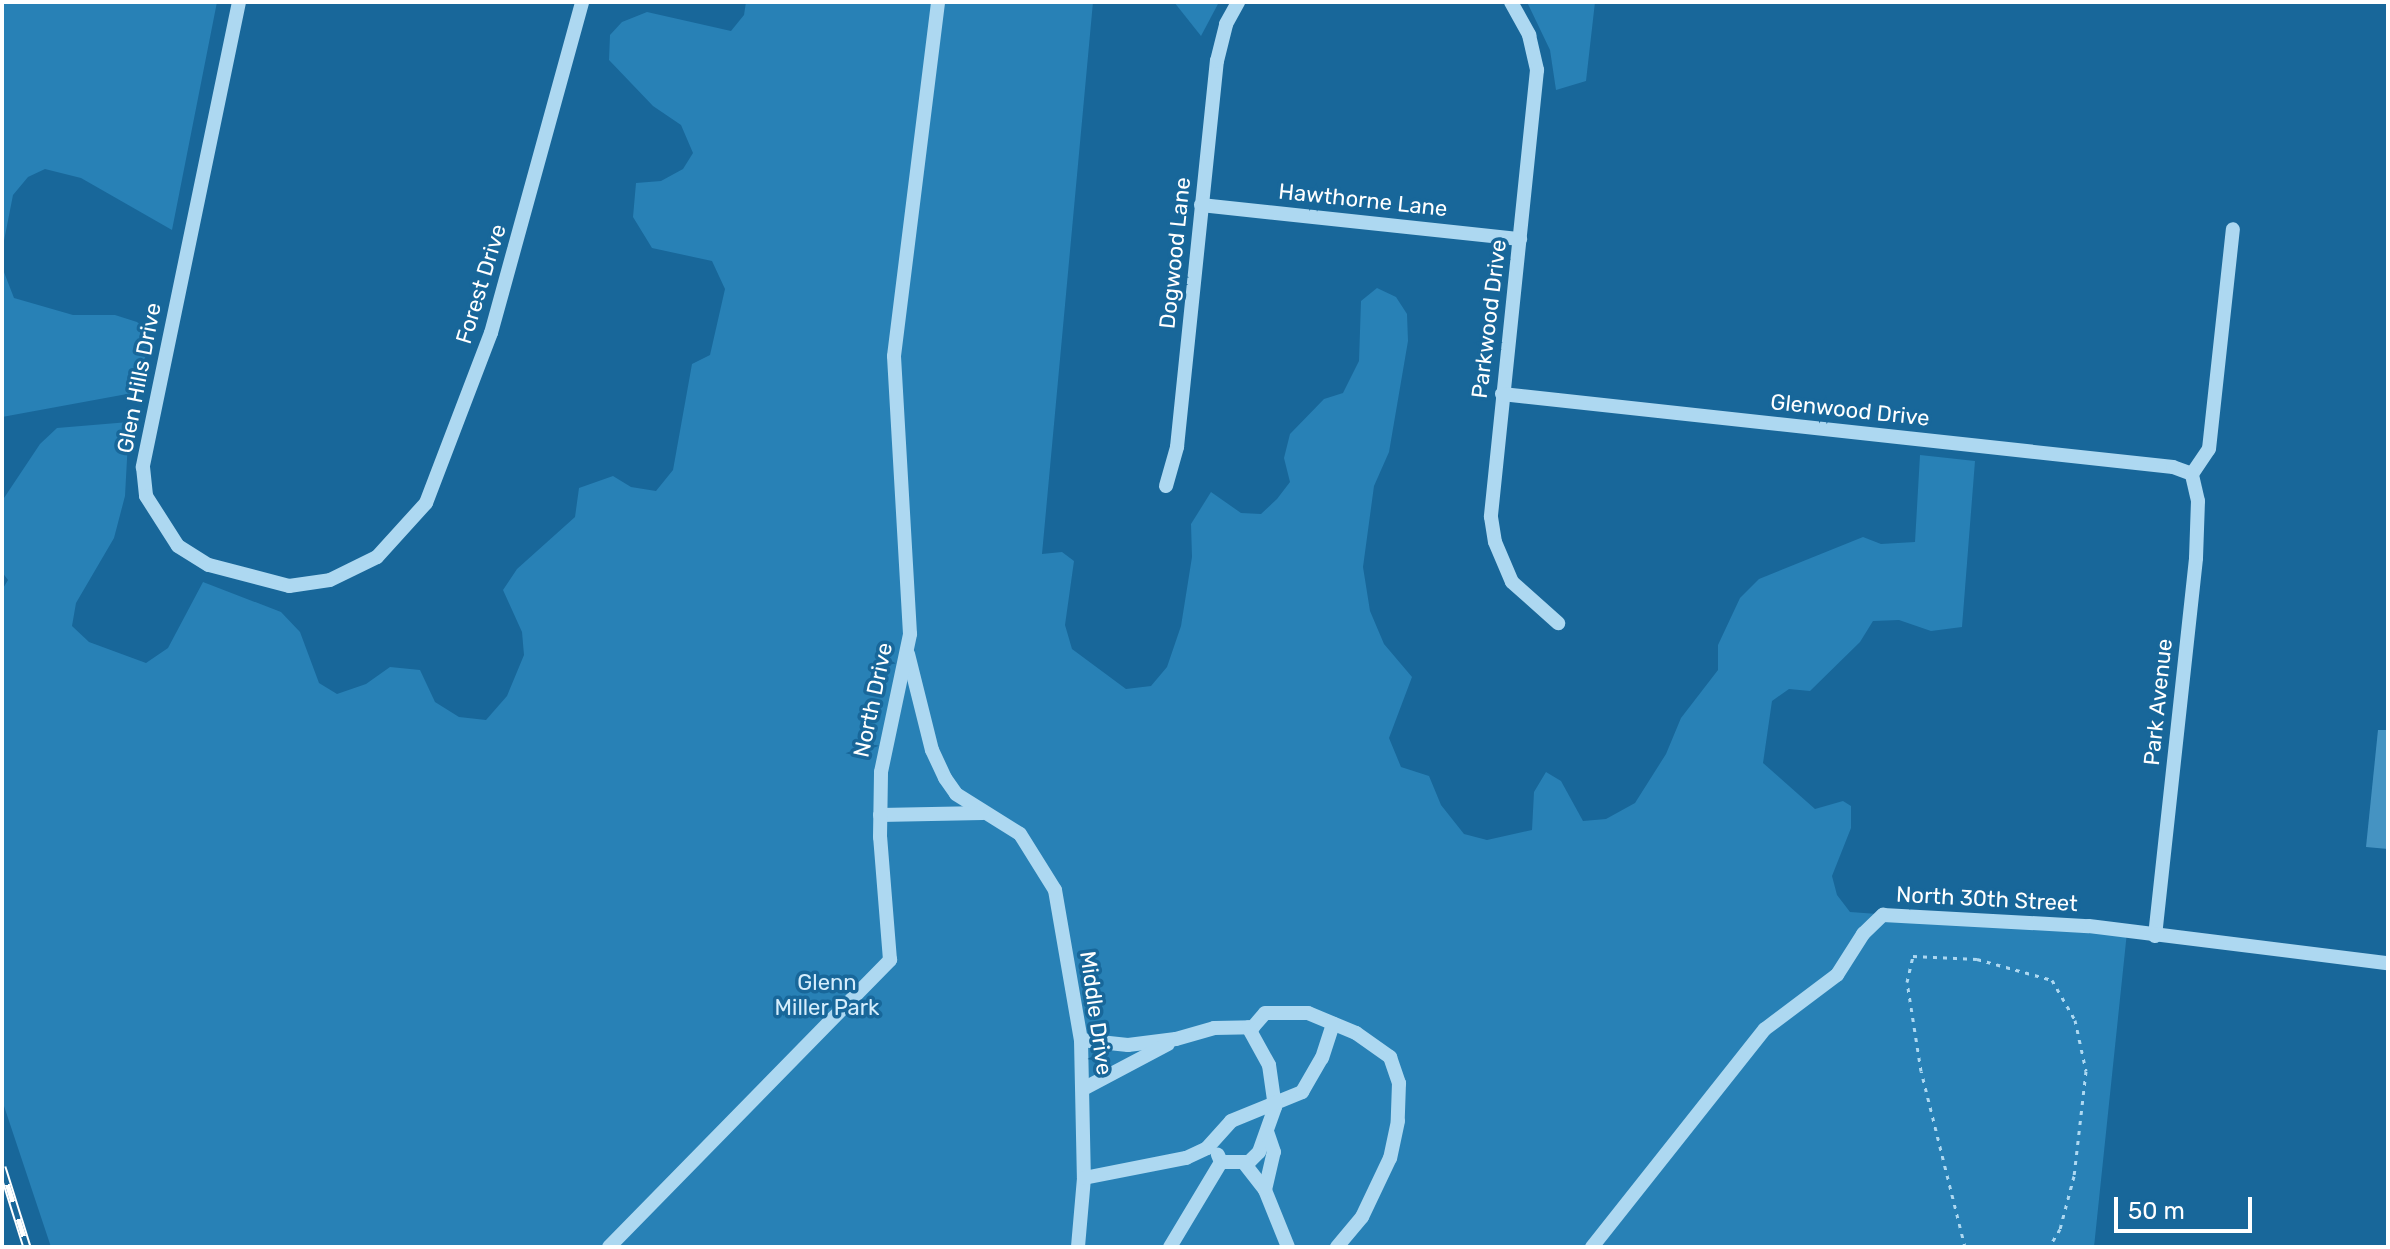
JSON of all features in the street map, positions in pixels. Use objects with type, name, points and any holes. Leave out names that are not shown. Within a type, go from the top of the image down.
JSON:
[{"type":"street","name":"Glen Hills Drive","points":[[239,2],[147,443],[146,496],[178,546],[209,565],[256,580],[311,584],[350,573],[377,557]]},
{"type":"street","name":"Forest Drive","points":[[377,557],[416,518],[436,484],[491,333],[582,2]]},
{"type":"street","name":"North Drive","points":[[609,1247],[886,968],[891,944],[880,815],[881,772],[893,700],[908,654],[894,356],[938,2]]},
{"type":"street","name":"Dogwood Lane","points":[[1166,486],[1177,447],[1201,205],[1226,24],[1238,2]]},
{"type":"street","name":"Parkwood Drive","points":[[1511,2],[1529,35],[1537,70],[1491,517],[1495,542],[1512,582],[1558,623]]},
{"type":"street","name":"Hawthorne Lane","points":[[1201,205],[1520,239]]},
{"type":"street","points":[[2192,474],[2209,449],[2233,229]]},
{"type":"street","name":"Glenwood Drive","points":[[1502,394],[2158,465],[2192,474]]},
{"type":"street","name":"Park Avenue","points":[[2155,936],[2196,558],[2198,501],[2192,474]]},
{"type":"street","name":"Middle Drive","points":[[908,654],[928,738],[945,778],[956,794],[1020,834],[1055,890],[1081,1040],[1084,1178],[1078,1247]]},
{"type":"street","points":[[880,815],[987,813]]},
{"type":"street","name":"North 30th Street","points":[[1592,1247],[1765,1029],[1837,975],[1863,934],[1883,915],[1960,916],[2388,963]]},
{"type":"street","points":[[1081,1040],[1128,1045],[1176,1039],[1214,1028],[1248,1027],[1265,1013],[1308,1013],[1390,1057],[1399,1083],[1398,1121],[1390,1158],[1362,1217],[1337,1247]]},
{"type":"street","points":[[1084,1178],[1127,1173],[1186,1158],[1213,1141],[1231,1121],[1275,1107],[1302,1092],[1322,1058],[1333,1024]]},
{"type":"street","points":[[1221,1162],[1244,1163],[1259,1152],[1275,1107],[1269,1065],[1248,1027]]},
{"type":"street","points":[[1083,1089],[1176,1039]]},
{"type":"street","points":[[1265,1190],[1274,1152],[1267,1132]]},
{"type":"street","points":[[1213,1141],[1221,1162]]},
{"type":"street","points":[[1170,1247],[1221,1162]]},
{"type":"street","points":[[1244,1163],[1265,1190],[1288,1247]]},
{"type":"path","points":[[1965,1247],[1921,1071],[1907,982],[1913,956],[1977,959],[2052,980],[2075,1020],[2086,1071],[2074,1176],[2060,1229],[2049,1247]]},
{"type":"green space","points":[[2,2],[217,2],[172,230],[81,178],[45,169],[28,177],[13,195],[2,251]]},
{"type":"green space","name":"Glenn Miller Park","points":[[746,2],[1093,2],[1042,554],[1062,552],[1074,561],[1065,625],[1072,649],[1126,689],[1151,686],[1167,667],[1181,626],[1192,557],[1191,524],[1211,492],[1241,513],[1261,514],[1277,499],[1290,482],[1284,458],[1290,434],[1324,399],[1343,393],[1359,361],[1361,301],[1377,288],[1396,297],[1407,314],[1408,341],[1389,452],[1374,486],[1363,567],[1370,611],[1384,644],[1412,677],[1389,738],[1401,767],[1429,776],[1441,805],[1464,834],[1487,840],[1532,830],[1534,792],[1546,772],[1561,781],[1583,821],[1606,819],[1635,803],[1666,754],[1681,718],[1718,670],[1718,645],[1740,598],[1759,579],[1863,537],[1881,544],[1915,542],[1920,455],[1975,461],[1962,627],[1931,631],[1899,620],[1873,621],[1860,642],[1810,691],[1789,689],[1772,701],[1763,763],[1815,809],[1843,801],[1851,806],[1851,828],[1832,876],[1837,895],[1850,912],[2127,932],[2094,1247],[51,1247],[2,1100],[2,590],[8,580],[2,572],[2,501],[40,444],[57,428],[129,422],[125,496],[114,538],[76,603],[72,626],[89,642],[146,663],[168,648],[203,582],[281,612],[300,632],[319,683],[337,694],[366,684],[390,667],[420,670],[435,702],[459,717],[486,720],[507,696],[524,655],[522,632],[503,590],[517,569],[575,517],[579,488],[613,476],[631,487],[656,491],[673,470],[692,364],[710,355],[725,289],[712,261],[652,248],[633,217],[636,183],[661,181],[683,169],[693,153],[681,125],[653,106],[609,60],[610,35],[622,22],[647,12],[731,31],[744,15]]},
{"type":"green space","points":[[1174,2],[1219,2],[1201,36]]},
{"type":"green space","points":[[1527,2],[1595,2],[1586,81],[1556,90],[1550,50]]},
{"type":"green space","points":[[2,267],[14,298],[73,315],[115,315],[137,322],[150,334],[138,392],[2,417]]},
{"type":"building","points":[[2378,730],[2388,730],[2388,849],[2366,847]]},
{"type":"railway","points":[[2,1167],[27,1247]]}]
